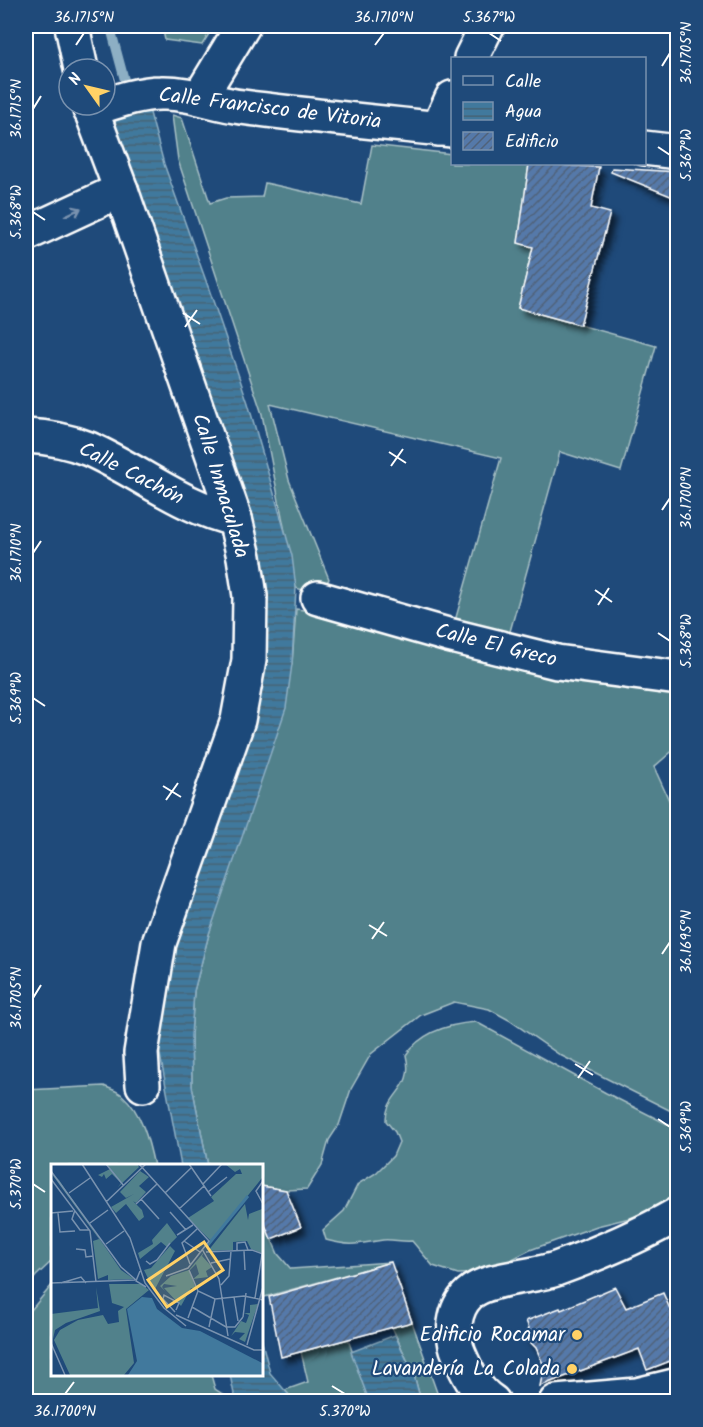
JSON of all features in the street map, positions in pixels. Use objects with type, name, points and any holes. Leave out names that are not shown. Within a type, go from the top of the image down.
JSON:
[{"type":"street","points":[[72,26],[78,57]]},
{"type":"street","points":[[200,97],[243,26]]},
{"type":"street","points":[[472,57],[487,26]]},
{"type":"street","name":"Calle Francisco de Vitoria","points":[[117,102],[144,95],[176,93],[236,106],[334,119],[445,129]]},
{"type":"street","points":[[445,129],[451,106]]},
{"type":"street","name":"Calle Inmaculada","points":[[96,117],[235,519],[250,596],[249,660],[238,720],[159,944],[141,1053],[143,1085]]},
{"type":"street","points":[[646,148],[678,152]]},
{"type":"street","points":[[26,234],[121,190]]},
{"type":"street","name":"Calle Cachón","points":[[26,436],[67,442],[88,449],[190,505],[215,515],[235,519]]},
{"type":"street","name":"Calle El Greco","points":[[318,598],[448,635],[557,662],[676,672]]},
{"type":"street","points":[[494,1401],[484,1396],[474,1384],[457,1350],[454,1331],[455,1318],[468,1295],[484,1285],[554,1269],[653,1228],[678,1214]]},
{"type":"street","points":[[556,1401],[637,1395],[678,1385]]},
{"type":"green space","points":[[162,26],[214,26],[202,45],[165,40]]},
{"type":"green space","points":[[172,115],[182,118],[210,203],[226,198],[262,197],[265,183],[361,204],[372,145],[451,154],[451,165],[529,165],[518,243],[533,247],[518,308],[656,346],[621,471],[560,452],[509,635],[455,621],[501,458],[270,404],[289,480],[329,579],[318,598],[296,588],[262,414],[178,160]]},
{"type":"green space","points":[[296,609],[325,613],[677,689],[677,747],[654,767],[677,818],[677,1114],[560,1055],[489,1009],[454,1002],[421,1015],[371,1054],[351,1089],[339,1125],[329,1140],[322,1165],[307,1189],[286,1190],[266,1187],[262,1190],[262,1164],[208,1164],[192,1086],[191,1036],[194,991],[209,934],[292,664]]},
{"type":"green space","points":[[476,1022],[677,1129],[677,1198],[650,1213],[597,1226],[530,1250],[485,1273],[458,1274],[433,1266],[412,1241],[386,1240],[349,1244],[326,1240],[323,1230],[344,1211],[358,1184],[376,1173],[393,1156],[399,1142],[395,1132],[386,1121],[387,1111],[407,1076],[406,1055],[412,1047],[428,1035],[446,1027]]},
{"type":"green space","points":[[104,1086],[120,1094],[129,1102],[140,1119],[154,1164],[51,1164],[51,1262],[26,1289],[26,1090]]},
{"type":"green space","points":[[262,1217],[278,1254],[291,1269],[391,1262],[262,1298]]},
{"type":"green space","points":[[51,1286],[51,1376],[211,1376],[215,1389],[233,1401],[26,1401],[26,1316]]},
{"type":"green space","points":[[412,1322],[440,1401],[421,1401],[414,1375],[392,1327]]},
{"type":"green space","points":[[348,1339],[369,1401],[294,1401],[285,1390],[308,1382],[301,1352]]},
{"type":"water","points":[[147,102],[164,164],[248,403],[292,556],[296,588],[292,664],[286,708],[209,934],[194,991],[191,1036],[192,1086],[208,1164],[181,1164],[155,1028],[261,596],[104,117],[117,117],[117,112]]},
{"type":"water","points":[[395,1335],[414,1375],[421,1401],[369,1401],[351,1352]]},
{"type":"water","points":[[262,1342],[270,1373],[294,1401],[239,1401],[234,1394],[230,1376],[262,1376]]},
{"type":"building","points":[[529,165],[599,167],[591,208],[610,213],[580,325],[518,308],[533,247],[518,243]]},
{"type":"building","points":[[612,168],[678,172],[678,199],[611,172]]},
{"type":"building","points":[[262,1186],[286,1190],[301,1227],[271,1239],[262,1217]]},
{"type":"building","points":[[391,1262],[412,1322],[281,1357],[269,1297]]},
{"type":"building","name":"Edificio Rocamar","points":[[615,1287],[626,1308],[663,1293],[670,1309],[678,1312],[678,1358],[647,1370],[639,1349],[540,1386],[544,1366],[536,1348],[524,1336],[529,1328],[526,1321],[560,1308],[561,1310]]},
{"type":"waterway","points":[[110,26],[128,93]]},
{"type":"place","name":"Edificio Rocamar","points":[[577,1335]]},
{"type":"place","name":"Lavandería La Colada","points":[[572,1369]]}]
